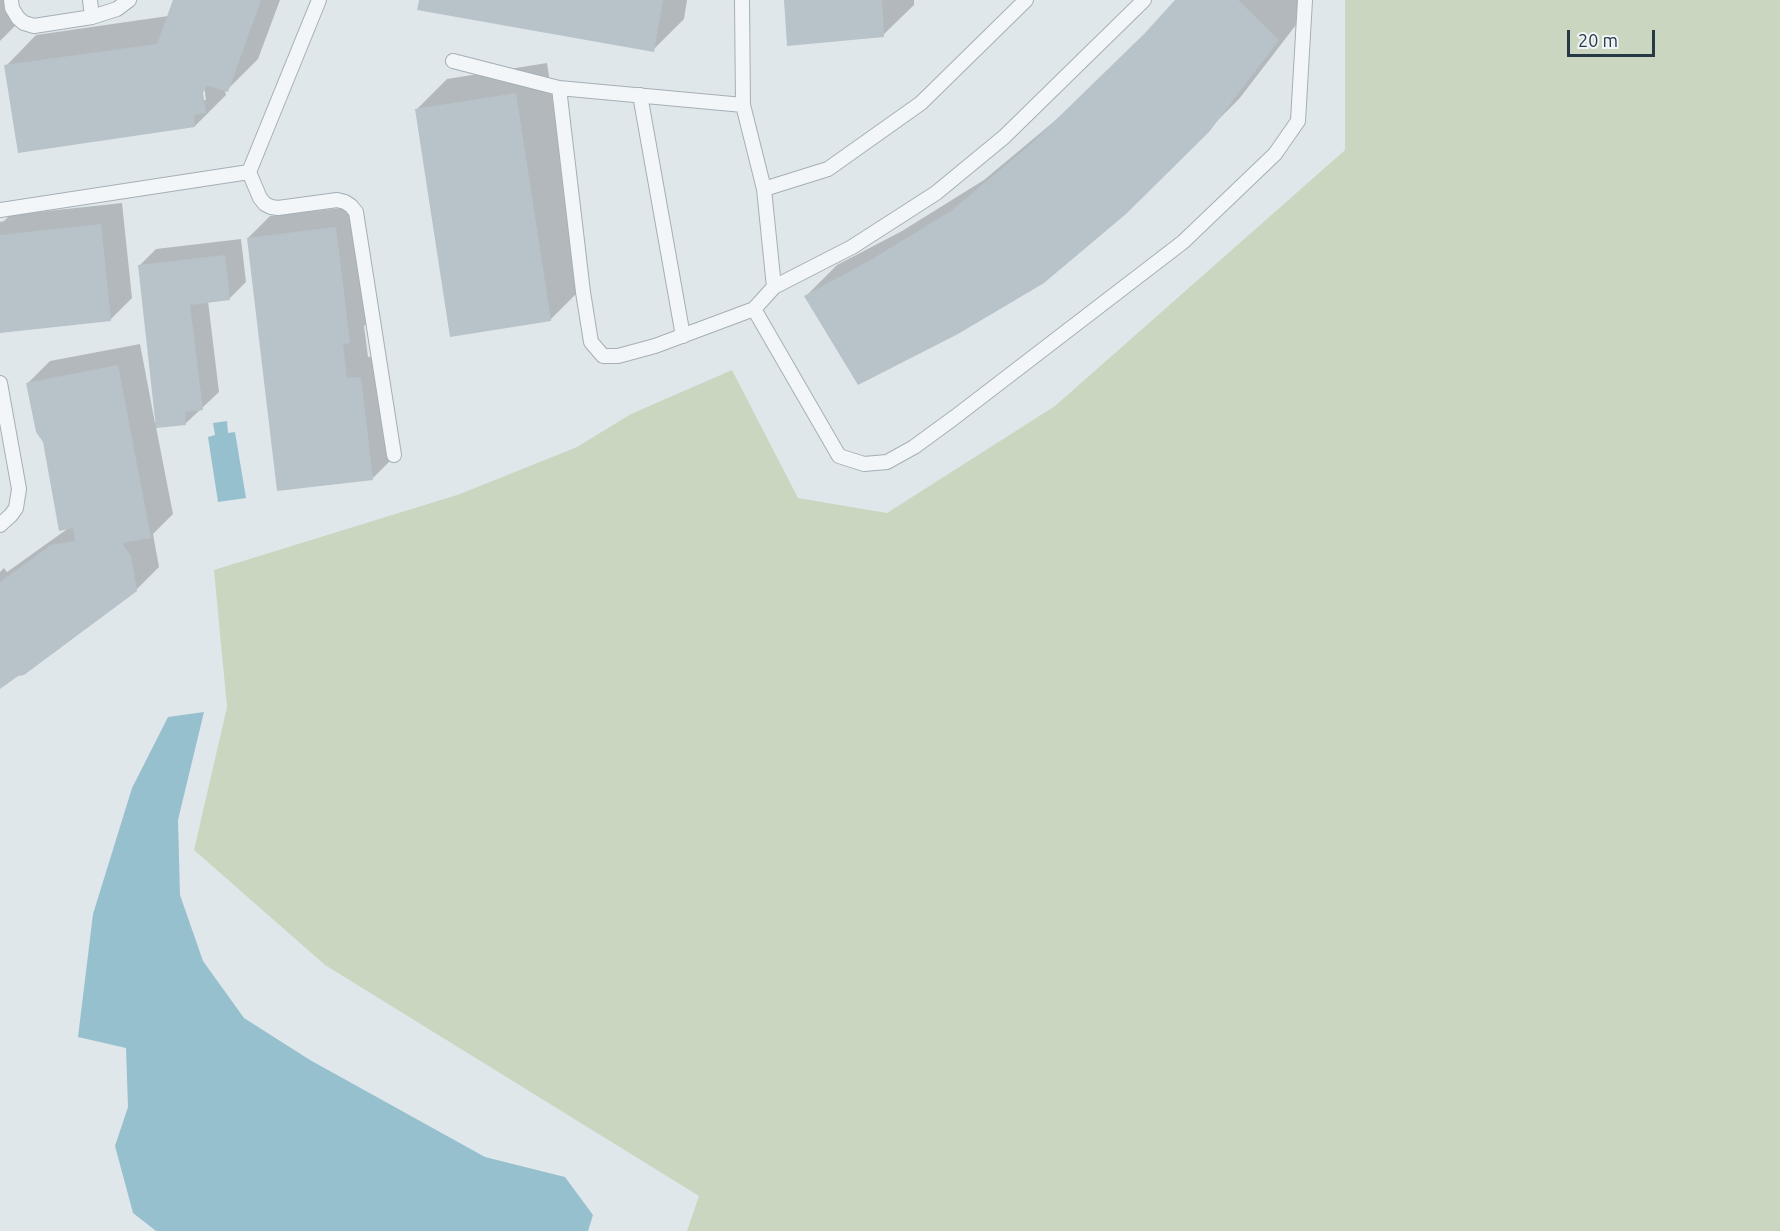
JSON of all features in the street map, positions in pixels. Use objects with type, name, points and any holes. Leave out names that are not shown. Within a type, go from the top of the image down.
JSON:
[{"type":"lane","points":[[11,0],[12,8],[18,18],[34,26],[92,17],[117,9],[129,0]]},
{"type":"lane","points":[[90,0],[92,17]]},
{"type":"lane","points":[[319,0],[249,172],[260,198],[271,207],[279,208],[336,200],[345,202],[356,212],[394,455]]},
{"type":"lane","points":[[742,0],[743,105],[764,189],[774,288]]},
{"type":"lane","points":[[764,189],[828,169],[921,103],[1026,0]]},
{"type":"lane","points":[[559,88],[591,342],[603,356],[618,356],[655,346],[753,309],[774,288],[852,247],[936,193],[1004,137],[1144,0]]},
{"type":"lane","points":[[753,309],[838,456],[864,464],[887,462],[914,447],[1183,242],[1275,154],[1298,121],[1305,0]]},
{"type":"lane","points":[[453,62],[559,88],[743,105]]},
{"type":"lane","points":[[640,95],[683,336]]},
{"type":"lane","points":[[0,210],[249,172]]},
{"type":"lane","points":[[0,383],[19,489],[16,508],[0,525]]},
{"type":"green space","points":[[1345,0],[1780,0],[1780,1231],[687,1231],[699,1196],[325,965],[194,850],[227,707],[214,570],[460,494],[577,447],[631,414],[732,370],[798,498],[887,513],[1055,406],[1345,150]]},
{"type":"water","points":[[227,421],[228,433],[235,432],[246,498],[218,502],[208,437],[215,435],[213,423]]},
{"type":"water","points":[[204,712],[178,820],[180,895],[203,961],[244,1018],[310,1060],[485,1157],[565,1177],[593,1215],[588,1231],[156,1231],[133,1213],[115,1146],[128,1107],[126,1048],[78,1037],[93,914],[132,788],[168,717]]},
{"type":"building","points":[[173,0],[261,0],[228,92],[207,85],[203,93],[206,113],[194,115],[195,127],[18,153],[4,65],[157,44]]},
{"type":"building","points":[[419,0],[663,0],[654,52],[417,10]]},
{"type":"building","points":[[784,0],[882,0],[884,37],[787,46]]},
{"type":"building","points":[[1175,0],[1238,0],[1279,40],[1209,132],[1126,214],[1044,283],[958,334],[858,385],[804,296],[869,261],[951,211],[1031,144],[1144,34]]},
{"type":"building","points":[[516,93],[551,321],[450,337],[415,109]]},
{"type":"building","points":[[101,224],[111,321],[0,333],[0,235]]},
{"type":"building","points":[[336,227],[350,343],[343,344],[347,378],[361,377],[373,480],[277,491],[247,238]]},
{"type":"building","points":[[225,255],[230,300],[190,305],[203,410],[185,412],[186,425],[156,428],[138,265]]},
{"type":"building","points":[[118,365],[151,538],[122,543],[131,556],[137,591],[24,675],[18,676],[0,689],[0,582],[51,545],[75,541],[73,528],[59,531],[43,442],[36,432],[26,383]]}]
